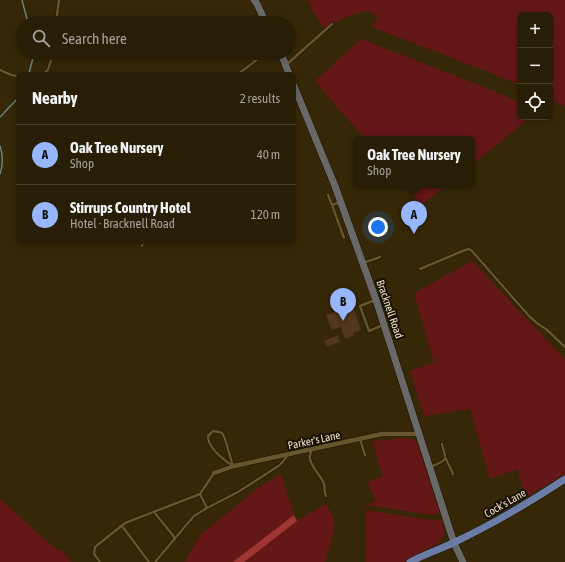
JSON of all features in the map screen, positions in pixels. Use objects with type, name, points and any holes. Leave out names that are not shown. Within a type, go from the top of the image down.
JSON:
[{"type":"main road","points":[[254,0],[263,16]]},
{"type":"main road","points":[[284,60],[288,72]]},
{"type":"main road","name":"Bracknell Road","points":[[296,91],[335,186],[376,300],[418,434],[431,467],[454,543],[463,562]]},
{"type":"main road","name":"Cock's Lane","points":[[410,562],[420,556],[454,543],[487,526],[535,499],[565,479]]},
{"type":"street","name":"Parker's Lane","points":[[214,473],[233,466],[382,434],[418,434]]},
{"type":"lane","points":[[57,16],[59,0]]},
{"type":"lane","points":[[296,57],[332,24]]},
{"type":"lane","points":[[46,72],[48,70],[51,60]]},
{"type":"lane","points":[[286,66],[293,60]]},
{"type":"lane","points":[[240,72],[254,61]]},
{"type":"lane","points":[[0,70],[16,76]]},
{"type":"lane","points":[[328,195],[344,238]]},
{"type":"lane","points":[[332,205],[340,202]]},
{"type":"lane","points":[[420,269],[465,250],[472,250],[529,316],[546,329],[565,347]]},
{"type":"lane","points":[[362,263],[380,257]]},
{"type":"lane","points":[[376,300],[360,306],[369,331],[384,325]]},
{"type":"lane","points":[[213,431],[222,433],[233,466],[216,452],[212,446],[208,436],[213,431]]},
{"type":"lane","points":[[360,439],[365,455]]},
{"type":"lane","points":[[442,444],[445,458],[453,474]]},
{"type":"lane","points":[[311,449],[309,458],[323,482],[326,496]]},
{"type":"lane","points":[[155,562],[194,516],[238,492],[280,465],[288,454]]},
{"type":"lane","points":[[431,467],[444,461],[445,458]]},
{"type":"lane","points":[[100,562],[94,554],[95,547],[125,523],[200,494],[214,473]]},
{"type":"lane","points":[[200,494],[207,508]]},
{"type":"lane","points":[[154,512],[175,538]]},
{"type":"lane","points":[[122,526],[149,562]]},
{"type":"shaded area","points":[[307,0],[565,0],[565,107],[553,100],[553,12],[517,12],[517,84],[372,27],[378,17],[368,11],[352,15],[323,28]]},
{"type":"shaded area","points":[[361,39],[517,101],[517,120],[527,120],[475,163],[475,136],[362,136],[315,81]]},
{"type":"shaded area","points":[[407,188],[443,188],[421,205]]},
{"type":"shaded area","points":[[472,261],[565,359],[565,474],[526,497],[517,469],[490,479],[470,409],[424,416],[410,371],[434,362],[414,293]]},
{"type":"shaded area","points":[[407,438],[416,440],[440,513],[432,515],[366,505],[375,501],[368,482],[383,476],[372,441]]},
{"type":"shaded area","points":[[281,474],[296,521],[326,504],[333,516],[334,530],[325,562],[185,562],[200,535],[258,488]]},
{"type":"shaded area","points":[[0,499],[54,548],[63,551],[71,562],[0,562]]},
{"type":"shaded area","points":[[365,510],[431,520],[441,519],[445,530],[439,543],[404,562],[366,562]]},
{"type":"shaded area","points":[[294,515],[297,521],[244,562],[233,562]]},
{"type":"building","points":[[341,301],[344,310],[353,306],[361,330],[353,333],[354,335],[345,339],[341,327],[332,330],[326,315],[338,311],[336,303]]},
{"type":"building","points":[[338,335],[340,342],[327,347],[324,341]]},
{"type":"waterway","points":[[22,0],[26,16]]},
{"type":"waterway","points":[[29,72],[32,60]]},
{"type":"waterway","points":[[0,117],[16,100]]},
{"type":"waterway","points":[[0,146],[2,153],[2,167],[0,174]]},
{"type":"place","name":"Oak Tree Nursery","points":[[414,234]]},
{"type":"place","name":"Stirrups Country Hotel","points":[[343,321]]}]
